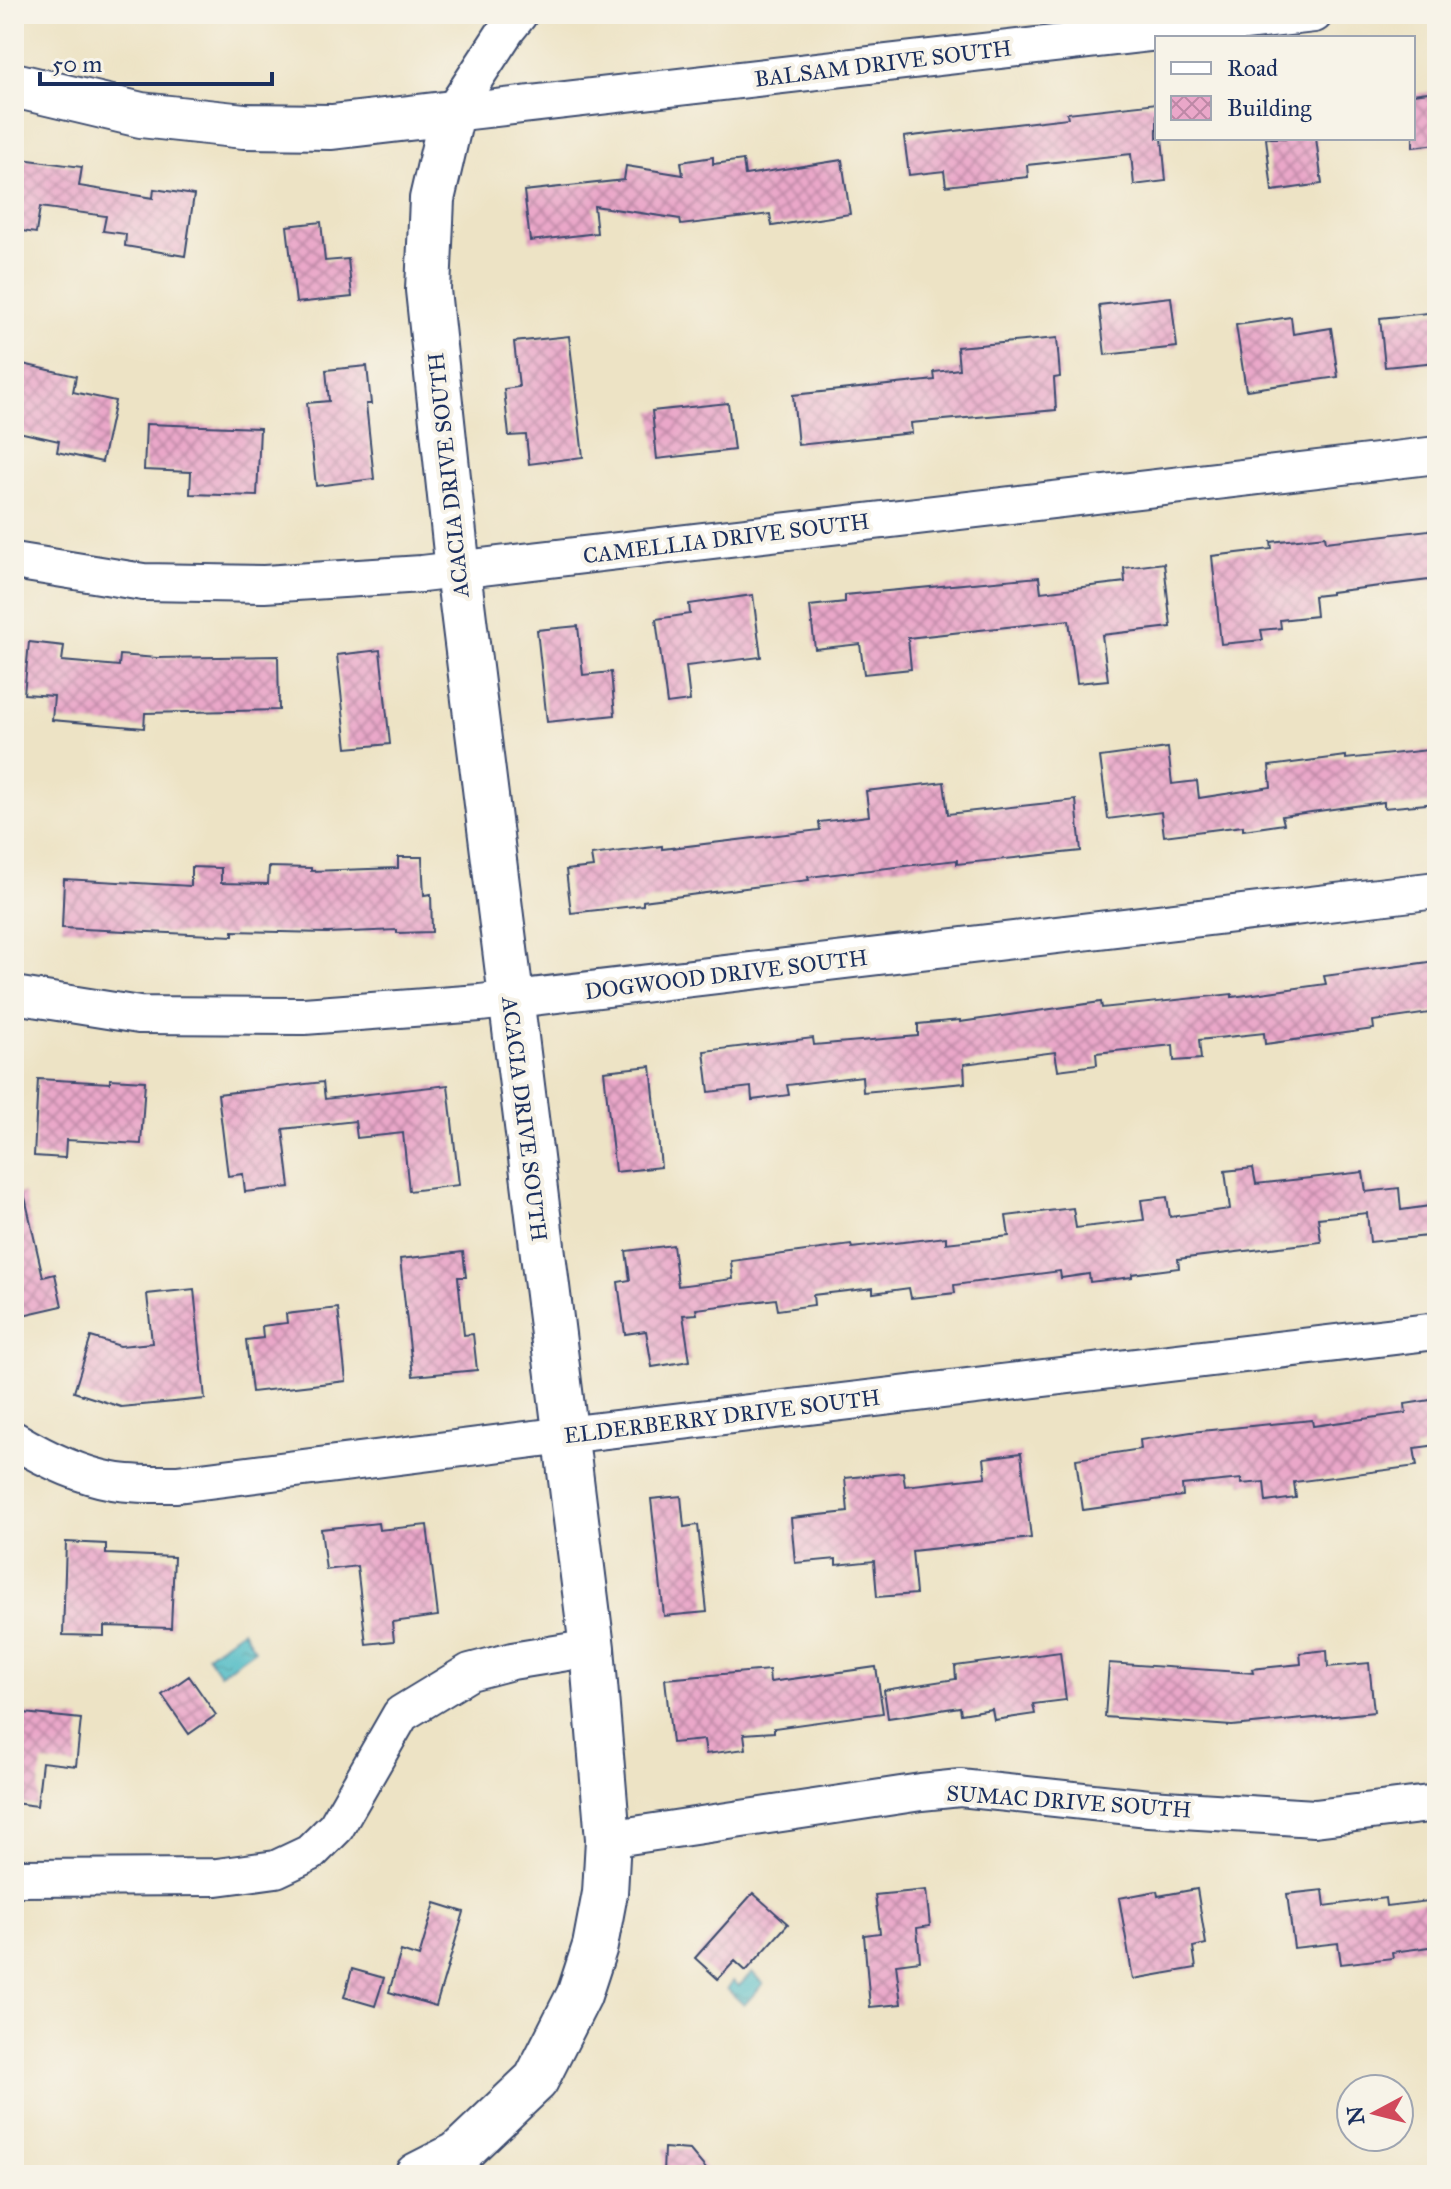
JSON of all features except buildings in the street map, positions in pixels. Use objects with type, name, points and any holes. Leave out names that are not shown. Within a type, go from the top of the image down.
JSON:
[{"type":"street","name":"ACACIA DRIVE SOUTH","points":[[417,2175],[458,2154],[536,2080],[579,1995],[595,1946],[605,1893],[608,1839],[592,1648],[458,571],[428,290],[432,199],[452,113],[519,14]]},
{"type":"street","name":"BALSAM DRIVE SOUTH","points":[[452,113],[1314,14]]},
{"type":"street","points":[[14,85],[141,115],[244,126],[332,127],[452,113]]},
{"type":"street","name":"CAMELLIA DRIVE SOUTH","points":[[14,561],[143,582],[264,584],[458,571],[495,564],[1437,455]]},
{"type":"street","name":"DOGWOOD DRIVE SOUTH","points":[[14,995],[139,1015],[304,1016],[510,1000],[1437,890]]},
{"type":"street","name":"ELDERBERRY DRIVE SOUTH","points":[[14,1440],[77,1470],[113,1481],[177,1484],[1437,1331]]},
{"type":"street","points":[[14,1878],[217,1877],[276,1869],[310,1853],[336,1827],[401,1714],[470,1672],[512,1661],[592,1648]]},
{"type":"street","name":"SUMAC DRIVE SOUTH","points":[[608,1839],[960,1788],[1149,1808],[1315,1818],[1437,1803]]},
{"type":"water","points":[[242,1630],[255,1649],[220,1674],[207,1655]]},
{"type":"water","points":[[752,1972],[763,1984],[744,2005],[727,1989],[733,1981],[739,1986]]}]
